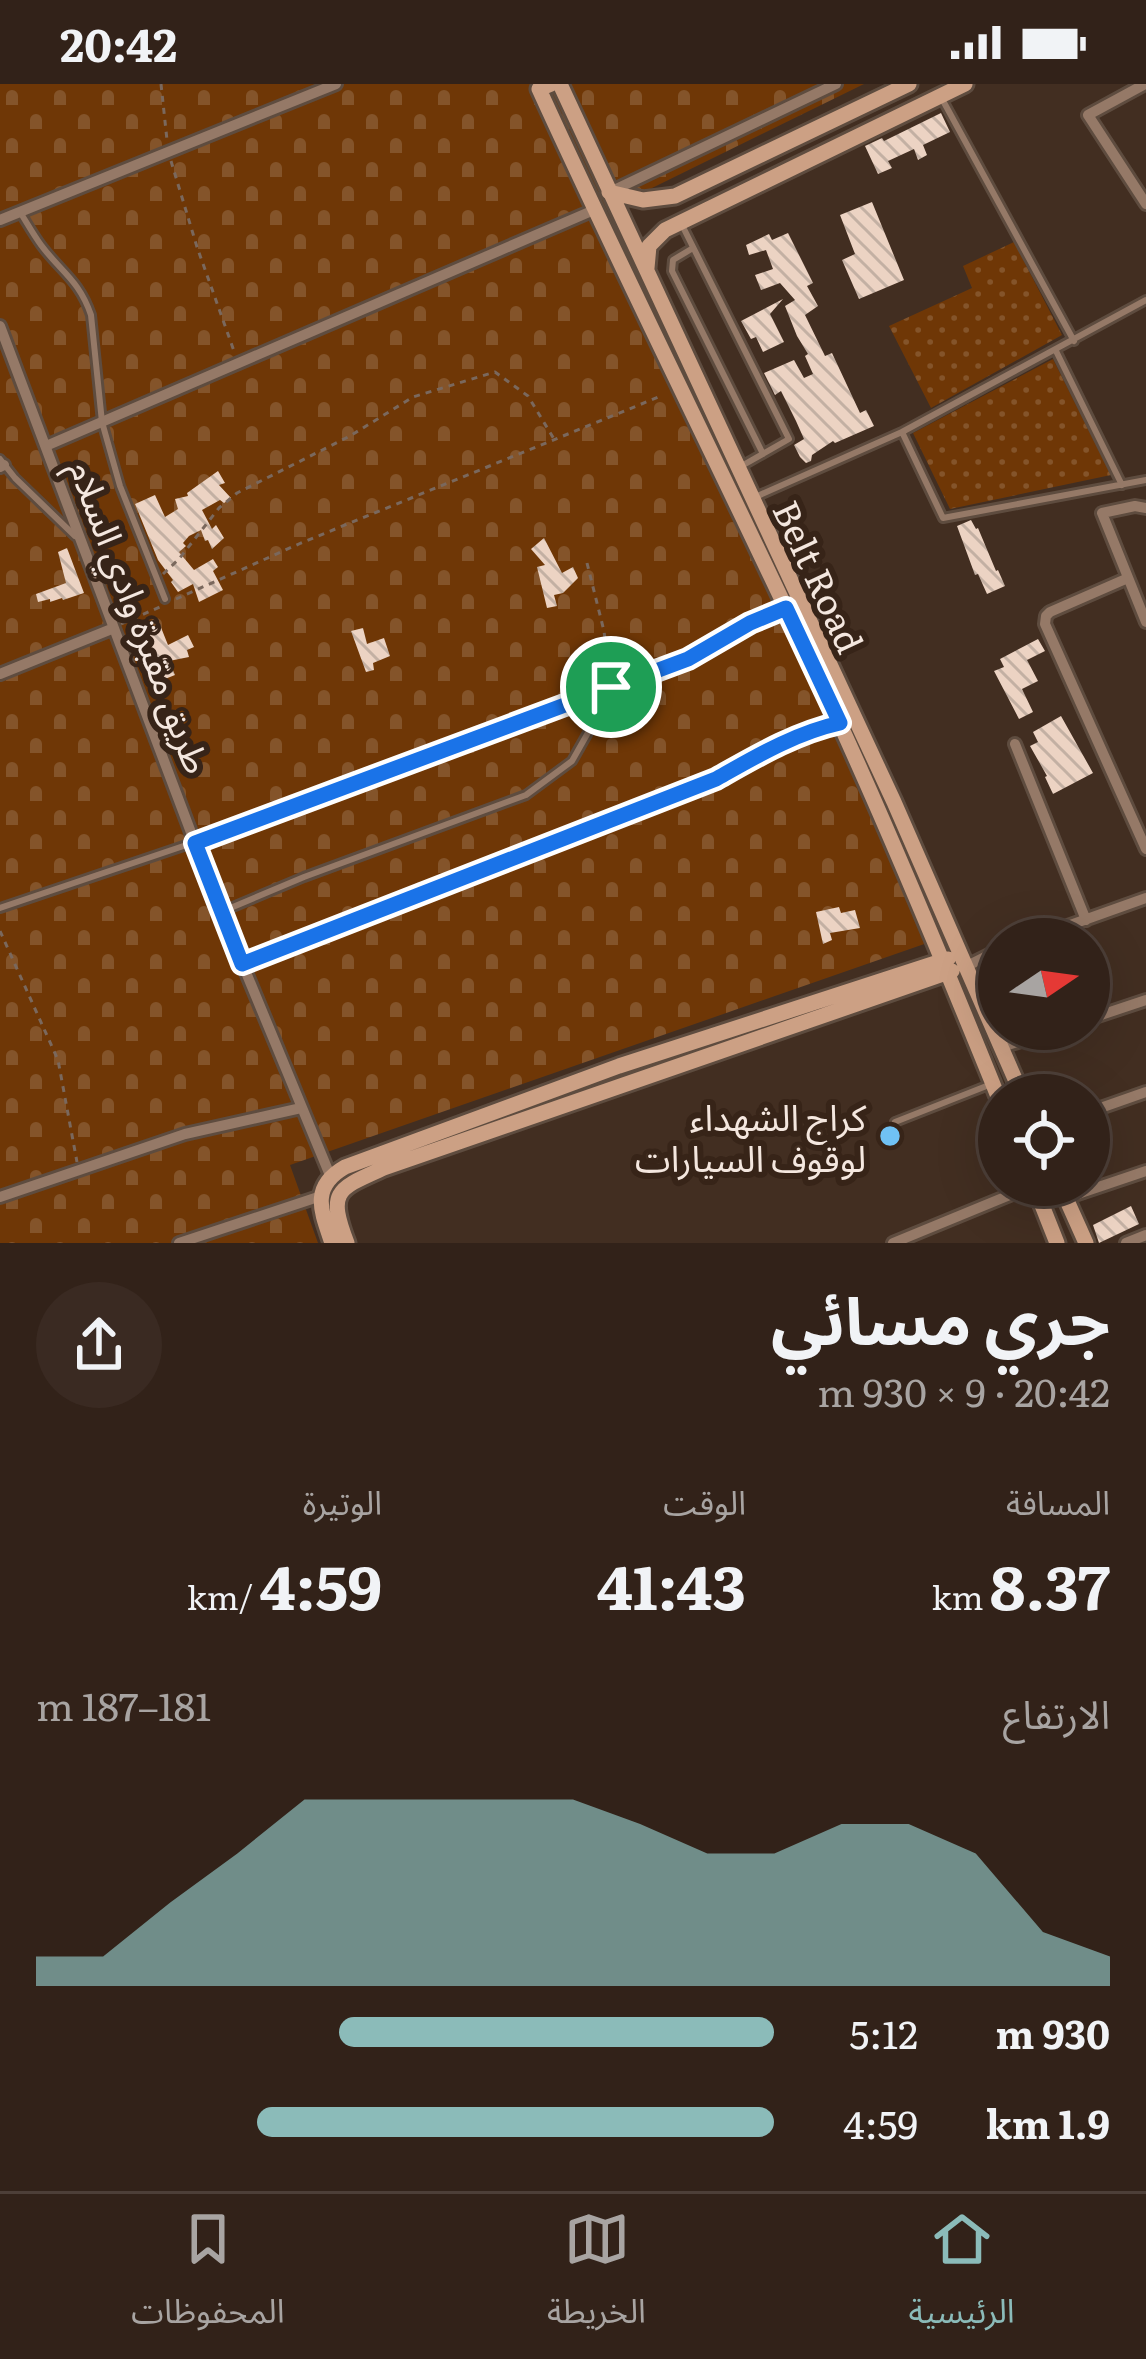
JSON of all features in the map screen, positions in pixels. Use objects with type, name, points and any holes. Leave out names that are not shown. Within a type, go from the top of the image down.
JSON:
[{"type":"main road","points":[[609,192],[643,200],[676,196],[909,84]]},
{"type":"main road","name":"Belt Road","points":[[547,85],[609,192],[647,271],[978,991]]},
{"type":"main road","name":"Belt Road","points":[[547,85],[594,210],[840,723],[989,1074]]},
{"type":"main road","points":[[647,271],[656,237],[680,222],[950,88]]},
{"type":"main road","points":[[871,102],[885,109],[883,123]]},
{"type":"main road","points":[[347,1243],[336,1210],[340,1194],[353,1182],[622,1075],[965,960]]},
{"type":"main road","points":[[622,1075],[918,982],[945,967]]},
{"type":"main road","points":[[918,982],[936,987],[961,1009]]},
{"type":"main road","points":[[332,1243],[320,1208],[321,1196],[329,1177],[345,1167],[600,1083]]},
{"type":"main road","points":[[321,1196],[340,1194]]},
{"type":"main road","points":[[1043,1206],[1058,1243]]},
{"type":"main road","points":[[1070,1206],[1086,1243]]},
{"type":"street","points":[[0,220],[336,84]]},
{"type":"street","points":[[609,192],[836,84]]},
{"type":"street","points":[[1145,84],[1088,115],[1146,204]]},
{"type":"street","points":[[46,446],[594,210]]},
{"type":"street","name":"طريق مقبرة وادي السلام","points":[[0,326],[221,912],[340,1194]]},
{"type":"street","points":[[1144,614],[1102,513],[1146,508]]},
{"type":"street","points":[[1128,578],[1051,612],[1045,624],[1146,849]]},
{"type":"street","points":[[0,674],[114,628]]},
{"type":"street","points":[[1015,744],[1085,918]]},
{"type":"street","points":[[1091,918],[1146,898]]},
{"type":"street","points":[[965,960],[978,956]]},
{"type":"street","points":[[1110,1011],[1146,1000]]},
{"type":"street","points":[[1110,1105],[1146,1092]]},
{"type":"street","points":[[0,1197],[185,1134],[301,1108]]},
{"type":"street","points":[[1110,1180],[1146,1171]]},
{"type":"street","points":[[178,1243],[321,1196]]},
{"type":"street","points":[[893,1243],[983,1206]]},
{"type":"street","points":[[1126,1243],[1146,1235]]},
{"type":"lane","points":[[950,88],[1074,341]]},
{"type":"lane","points":[[20,212],[86,298],[102,422],[120,486],[166,602]]},
{"type":"lane","points":[[680,222],[789,440],[737,469]]},
{"type":"lane","points":[[693,248],[674,260],[672,271],[764,454]]},
{"type":"lane","points":[[751,499],[902,432],[1146,301]]},
{"type":"lane","points":[[1057,351],[1122,485]]},
{"type":"lane","points":[[689,362],[712,353]]},
{"type":"lane","points":[[902,432],[943,518],[1146,480]]},
{"type":"lane","points":[[2,464],[82,543]]},
{"type":"lane","points":[[0,908],[195,843],[688,659],[786,608]]},
{"type":"lane","points":[[221,912],[526,795],[572,761],[598,715],[598,692]]},
{"type":"lane","points":[[896,1122],[978,1097]]},
{"type":"path","points":[[161,84],[168,150],[239,364]]},
{"type":"path","points":[[157,580],[237,493],[350,436],[413,397],[495,372],[528,396],[555,440]]},
{"type":"path","points":[[114,628],[280,551],[661,396]]},
{"type":"path","points":[[587,562],[611,687]]},
{"type":"path","points":[[242,964],[716,779],[766,750],[815,728],[840,723]]},
{"type":"path","points":[[0,931],[58,1060],[79,1170]]},
{"type":"green space","points":[[0,84],[864,84],[595,216],[930,942],[290,1165],[318,1243],[0,1243]]},
{"type":"green space","points":[[1014,242],[1062,335],[931,408],[889,326],[972,288],[963,266]]},
{"type":"green space","points":[[1053,359],[1111,475],[950,509],[913,433]]},
{"type":"building","points":[[941,113],[950,132],[923,145],[927,155],[918,160],[914,149],[888,161],[892,168],[878,174],[865,146]]},
{"type":"building","points":[[872,202],[904,280],[859,299],[842,260],[855,254],[840,215]]},
{"type":"building","points":[[788,233],[813,283],[807,286],[818,306],[805,315],[825,356],[832,353],[860,413],[866,410],[874,426],[833,441],[806,463],[794,445],[804,439],[796,421],[781,391],[775,395],[764,373],[794,360],[804,378],[813,374],[785,306],[795,300],[780,283],[761,290],[755,275],[773,269],[766,250],[749,255],[746,245],[769,234],[772,240]]},
{"type":"building","points":[[783,299],[770,314],[784,342],[763,352],[741,321]]},
{"type":"building","points":[[218,471],[225,483],[219,485],[231,498],[202,510],[212,529],[216,525],[224,538],[212,549],[201,530],[189,536],[179,552],[194,570],[213,559],[218,567],[213,571],[223,590],[199,602],[193,584],[178,592],[171,582],[135,504],[155,495],[165,517],[178,509],[175,499],[188,496]]},
{"type":"building","points":[[971,520],[1005,586],[987,594],[957,526]]},
{"type":"building","points":[[544,538],[562,573],[573,567],[578,578],[554,595],[557,606],[547,608],[537,567],[545,565],[531,549]]},
{"type":"building","points":[[67,548],[84,593],[38,602],[36,594],[66,583],[58,552]]},
{"type":"building","points":[[160,625],[168,645],[188,635],[194,647],[187,650],[189,657],[169,661],[175,675],[150,685],[133,636]]},
{"type":"building","points":[[363,628],[367,644],[384,638],[390,656],[373,663],[374,670],[366,672],[351,631]]},
{"type":"building","points":[[1038,639],[1045,651],[1027,660],[1038,681],[1022,689],[1033,712],[1019,719],[994,671],[1004,667],[1000,659]]},
{"type":"building","points":[[1061,716],[1093,773],[1053,794],[1030,746],[1038,742],[1033,732]]},
{"type":"building","points":[[839,907],[841,913],[855,910],[860,928],[830,933],[832,940],[823,944],[816,912]]},
{"type":"building","points":[[1131,1206],[1139,1224],[1099,1243],[1093,1225]]},
{"type":"place","name":"كراج الشهداء لوقوف السيارات","points":[[890,1136]]},
{"type":"route","points":[[786,608],[840,723],[815,728],[766,750],[716,779],[242,964],[195,843],[611,687],[688,659],[786,608]]}]
